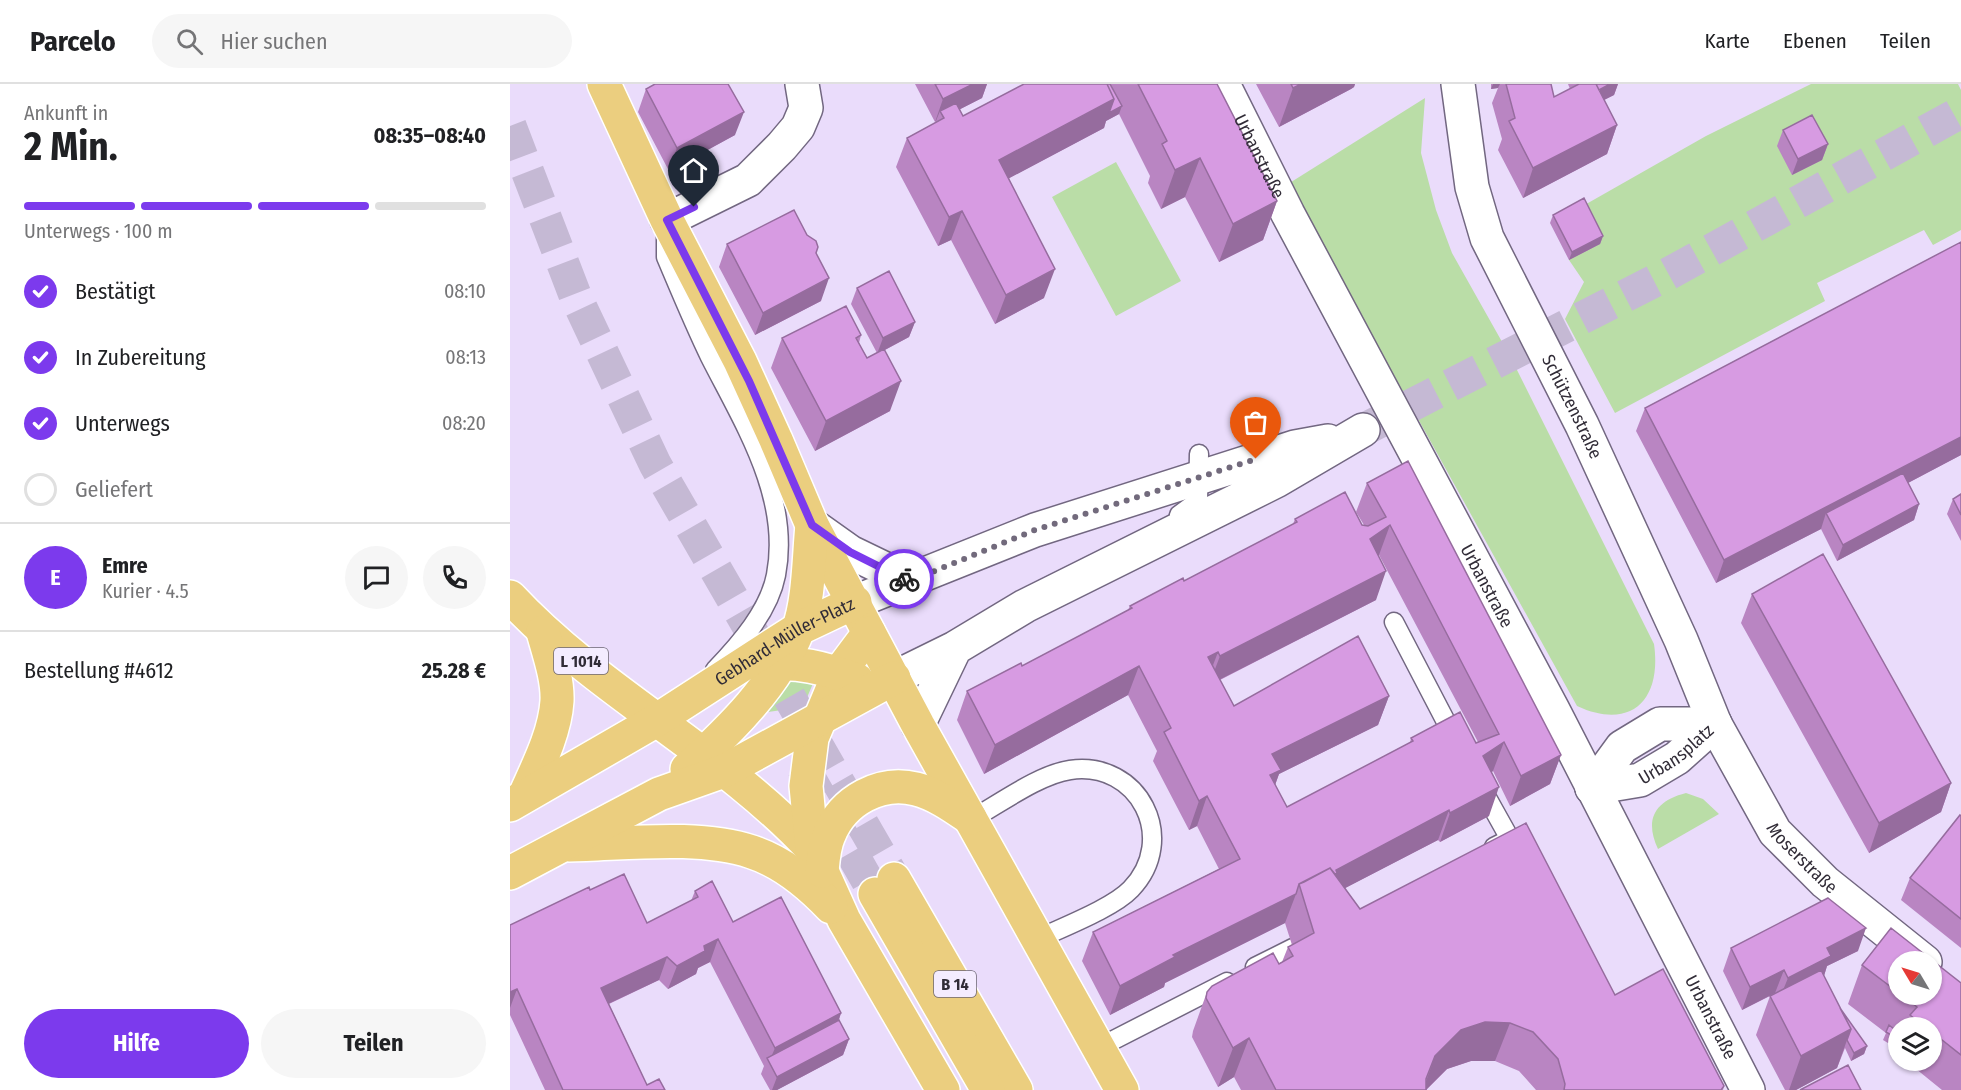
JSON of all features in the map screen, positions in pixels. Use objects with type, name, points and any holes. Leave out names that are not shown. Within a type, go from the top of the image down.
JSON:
[{"type":"main road","points":[[604,84],[667,220],[749,381],[812,525],[855,602],[898,697],[972,819],[1122,1090]]},
{"type":"main road","points":[[713,763],[780,662],[798,629],[808,575],[812,525]]},
{"type":"main road","name":"L 1014","points":[[510,597],[543,632],[618,690],[665,715]]},
{"type":"main road","name":"Gebhard-Müller-Platz","points":[[518,800],[665,715],[798,629],[855,602]]},
{"type":"main road","points":[[518,800],[550,734],[557,702],[552,664],[543,632]]},
{"type":"main road","points":[[868,633],[839,673],[818,720],[808,759],[806,786],[817,862],[844,920],[943,1090]]},
{"type":"main road","points":[[730,672],[780,662],[839,673],[898,697]]},
{"type":"main road","name":"Gebhard-Müller-Platz","points":[[510,873],[713,763],[818,720],[898,697]]},
{"type":"main road","points":[[665,715],[713,763],[758,796],[817,862]]},
{"type":"main road","points":[[817,862],[829,835],[852,803],[869,793],[887,787],[918,790],[972,819]]},
{"type":"main road","points":[[561,846],[703,843],[753,852],[800,879],[844,920]]},
{"type":"main road","name":"B 14","points":[[988,1090],[885,886],[1016,1090]]},
{"type":"street","points":[[667,220],[748,180],[782,146],[798,127],[806,108],[802,84]]},
{"type":"street","name":"Urbanstraße","points":[[1223,84],[1288,214],[1553,710],[1748,1090]]},
{"type":"street","name":"Schützenstraße","points":[[1458,84],[1472,187],[1487,238],[1582,424],[1681,639],[1715,724]]},
{"type":"street","name":"Gebhard-Müller-Platz","points":[[855,602],[1199,465],[1358,432],[1276,481],[1025,606],[955,648],[898,697]]},
{"type":"street","points":[[812,525],[850,552],[910,581],[868,633]]},
{"type":"street","points":[[898,697],[955,648]]},
{"type":"street","name":"Urbansplatz","points":[[1592,788],[1640,780],[1677,758],[1715,724]]},
{"type":"street","name":"Moserstraße","points":[[1715,724],[1775,832],[1825,882],[1912,951]]},
{"type":"lane","points":[[665,715],[714,671],[750,630],[776,577],[780,540],[766,474],[666,257],[667,220]]},
{"type":"lane","points":[[1122,556],[1198,501],[1199,465]]},
{"type":"lane","points":[[1394,622],[1467,761]]},
{"type":"lane","points":[[972,819],[1050,776],[1067,770],[1086,768],[1121,779],[1135,791],[1145,807],[1151,824],[1152,843],[1149,860],[1141,877],[1129,891],[1114,901],[1038,939]]},
{"type":"lane","points":[[1477,780],[1510,839],[1479,855]]},
{"type":"lane","points":[[1098,1048],[1218,996],[1293,948]]},
{"type":"green space","points":[[1811,84],[1958,84],[1961,90],[1961,230],[1933,245],[1924,230],[1817,283],[1825,301],[1615,413],[1565,319],[1584,282],[1569,260],[1581,207],[1706,136]]},
{"type":"green space","points":[[1425,98],[1421,153],[1436,210],[1452,253],[1510,356],[1654,644],[1653,681],[1647,695],[1639,705],[1627,712],[1613,715],[1596,713],[1577,706],[1288,184]]},
{"type":"green space","points":[[1116,162],[1181,281],[1116,316],[1052,197]]},
{"type":"green space","points":[[790,675],[814,681],[803,707],[768,712],[783,692]]},
{"type":"green space","points":[[1686,793],[1703,799],[1719,814],[1658,849],[1652,829],[1655,813],[1667,801]]},
{"type":"building","points":[[655,84],[728,84],[744,112],[677,148],[646,89]]},
{"type":"building","points":[[935,84],[973,84],[943,99]]},
{"type":"building","points":[[1024,84],[1107,84],[1114,99],[999,160],[1055,269],[1006,295],[962,211],[949,217],[907,138],[944,118],[940,111],[956,103],[963,116]]},
{"type":"building","points":[[1107,84],[1110,84],[1122,106],[1109,113],[1114,99]]},
{"type":"building","points":[[1138,84],[1217,84],[1277,201],[1233,224],[1200,158],[1175,170],[1162,144],[1167,141]]},
{"type":"building","points":[[1506,84],[1551,84],[1554,97],[1579,84],[1596,84],[1617,125],[1533,168],[1509,121],[1515,118]]},
{"type":"building","points":[[1596,84],[1610,84],[1599,90]]},
{"type":"building","points":[[1812,115],[1828,144],[1798,159],[1783,130]]},
{"type":"building","points":[[1584,198],[1603,236],[1572,252],[1553,215]]},
{"type":"building","points":[[794,210],[807,235],[816,241],[818,247],[816,253],[829,278],[763,313],[727,244]]},
{"type":"building","points":[[1961,242],[1961,437],[1724,560],[1645,408]]},
{"type":"building","points":[[889,271],[915,322],[883,338],[857,288]]},
{"type":"building","points":[[846,306],[861,335],[856,338],[867,358],[884,349],[901,381],[826,421],[782,338]]},
{"type":"building","points":[[1408,461],[1561,755],[1521,776],[1504,742],[1483,756],[1499,787],[1450,813],[1449,810],[1336,870],[1335,874],[1330,868],[1299,884],[1296,894],[1173,955],[1175,957],[1120,986],[1093,932],[1240,859],[1207,796],[1199,801],[1164,732],[1171,728],[1139,666],[995,745],[967,691],[1021,663],[1022,666],[1132,608],[1130,606],[1183,578],[1184,581],[1297,522],[1295,519],[1345,492],[1362,525],[1368,526],[1386,517],[1367,483]],"holes":[[[1390,525],[1499,734],[1476,743],[1460,712],[1411,738],[1413,741],[1287,807],[1270,775],[1281,770],[1272,754],[1389,696],[1358,636],[1234,706],[1208,657],[1218,652],[1220,656],[1386,571],[1370,539]]]},
{"type":"building","points":[[1903,473],[1919,504],[1843,545],[1826,513]]},
{"type":"building","points":[[1961,494],[1961,515],[1953,499]]},
{"type":"building","points":[[1823,554],[1951,783],[1879,823],[1752,594]]},
{"type":"building","points":[[1961,816],[1961,919],[1910,878]]},
{"type":"building","points":[[1526,823],[1615,995],[1663,969],[1724,1086],[1721,1090],[1564,1090],[1565,1084],[1558,1059],[1533,1032],[1510,1023],[1485,1022],[1461,1030],[1435,1056],[1426,1079],[1426,1090],[1276,1090],[1249,1038],[1233,1048],[1206,998],[1207,992],[1212,986],[1273,953],[1279,964],[1293,956],[1288,947],[1314,933],[1299,884],[1330,868],[1360,909]]},
{"type":"building","points":[[624,874],[647,923],[698,897],[695,891],[712,881],[733,922],[781,897],[841,1013],[775,1048],[718,939],[704,946],[705,951],[677,966],[667,957],[601,988],[647,1085],[659,1079],[665,1090],[563,1090],[517,989],[510,992],[510,925],[589,887],[590,890]]},
{"type":"building","points":[[1828,898],[1866,928],[1827,948],[1831,956],[1788,978],[1784,970],[1750,987],[1731,948]]},
{"type":"building","points":[[1891,928],[1920,951],[1888,951],[1888,985],[1862,965]]},
{"type":"building","points":[[1942,968],[1961,983],[1961,1055],[1942,1040],[1942,1017],[1912,1017],[1910,1015],[1917,1007],[1915,1005],[1942,1005]]},
{"type":"building","points":[[1821,970],[1851,1029],[1801,1056],[1770,996]]},
{"type":"building","points":[[1840,1008],[1867,1046],[1854,1053],[1847,1040],[1851,1029]]},
{"type":"building","points":[[839,1020],[849,1039],[777,1077],[767,1058]]},
{"type":"building","points":[[1848,1065],[1861,1090],[1800,1090]]},
{"type":"tunnel","points":[[1363,430],[1668,274],[1961,112]]},
{"type":"tunnel","points":[[510,126],[575,295],[655,464],[894,879]]},
{"type":"tunnel","points":[[803,767],[875,894]]},
{"type":"way so far","points":[[904,579],[910,581],[930,574],[1035,530],[1256,459]]},
{"type":"route","points":[[694,207],[667,220],[749,381],[812,525],[850,552],[904,579]]}]
